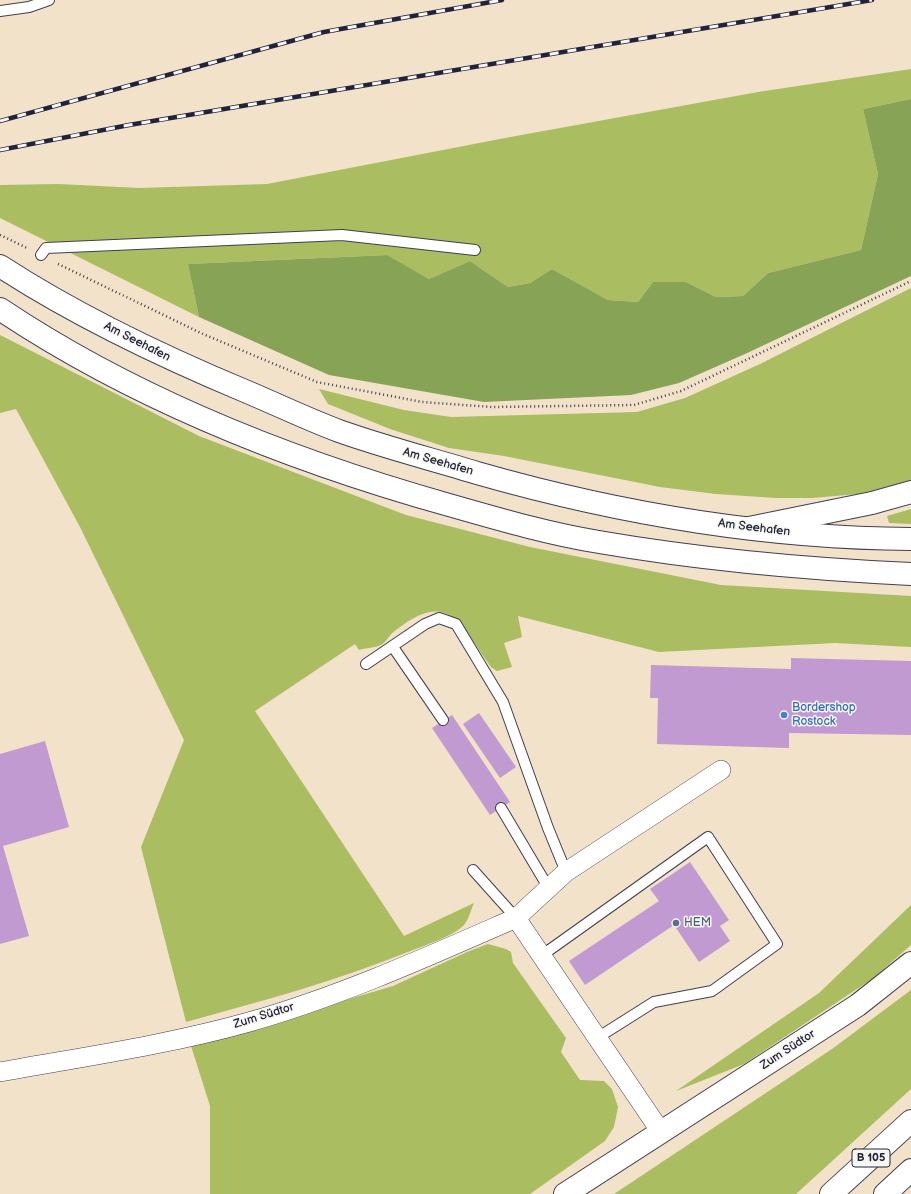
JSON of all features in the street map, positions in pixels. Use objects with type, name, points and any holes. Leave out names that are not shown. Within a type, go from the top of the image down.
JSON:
[{"type":"main road","name":"Am Seehafen","points":[[0,266],[35,288],[170,360],[338,430],[414,456],[501,480],[612,507],[749,528],[843,537],[911,539]]},
{"type":"main road","points":[[0,283],[35,288]]},
{"type":"main road","points":[[0,309],[29,328],[110,374],[172,404],[290,454],[390,489],[494,518],[596,542],[711,560],[835,570],[911,574]]},
{"type":"main road","points":[[0,317],[29,328]]},
{"type":"main road","points":[[749,528],[872,503],[911,492]]},
{"type":"main road","name":"Zum Südtor","points":[[565,1194],[858,1005],[911,963]]},
{"type":"main road","name":"B 105","points":[[831,1194],[911,1121]]},
{"type":"main road","name":"B 105","points":[[885,1194],[911,1170]]},
{"type":"street","name":"Zum Südtor","points":[[0,1072],[186,1038],[250,1022],[351,988],[469,939],[516,918],[566,872],[721,770]]},
{"type":"street","points":[[516,918],[661,1132]]},
{"type":"lane","points":[[0,11],[29,7],[49,0]]},
{"type":"lane","points":[[41,255],[46,248],[342,235],[475,250]]},
{"type":"lane","points":[[366,664],[425,624],[439,618],[456,624],[503,702],[548,828],[566,872]]},
{"type":"lane","points":[[393,646],[444,720]]},
{"type":"lane","points":[[501,808],[548,887]]},
{"type":"lane","points":[[541,956],[708,836],[777,944],[712,990],[654,1002],[597,1038]]},
{"type":"lane","points":[[473,870],[516,918]]},
{"type":"path","points":[[53,261],[203,334],[317,382],[422,402],[492,407],[634,405],[681,391],[911,281]]},
{"type":"green space","points":[[911,69],[911,99],[863,109],[878,174],[861,250],[768,273],[743,296],[716,297],[686,282],[653,282],[638,302],[608,300],[552,269],[530,283],[508,287],[470,261],[429,279],[386,255],[188,264],[199,317],[0,218],[0,185],[59,184],[139,188],[267,184],[505,138],[758,92]]},
{"type":"green space","points":[[911,99],[911,276],[745,354],[679,383],[631,395],[484,402],[329,375],[199,317],[188,264],[387,255],[429,279],[470,261],[508,287],[530,283],[552,269],[608,300],[638,302],[653,282],[686,282],[716,297],[743,296],[768,273],[861,250],[878,174],[863,109]]},
{"type":"green space","points":[[911,288],[911,481],[859,494],[812,498],[776,498],[716,494],[660,487],[504,456],[449,448],[390,429],[328,404],[319,389],[404,410],[451,417],[637,412],[685,398],[760,364]]},
{"type":"green space","points":[[0,335],[199,436],[406,515],[530,547],[721,585],[911,596],[911,647],[835,643],[659,652],[518,616],[522,637],[504,643],[512,667],[497,671],[491,667],[462,626],[452,617],[442,612],[429,612],[414,618],[394,632],[383,644],[379,646],[359,650],[355,644],[255,711],[404,936],[474,903],[469,917],[460,929],[447,936],[385,961],[301,989],[186,1022],[141,847],[184,740],[80,527],[16,409],[0,413]]},
{"type":"green space","points":[[911,509],[911,524],[889,523],[887,516]]},
{"type":"green space","points":[[911,905],[911,945],[872,979],[744,1064],[676,1091],[819,993]]},
{"type":"green space","points":[[488,944],[511,952],[513,963],[566,1038],[561,1052],[580,1080],[604,1081],[612,1089],[618,1107],[614,1127],[605,1141],[530,1194],[210,1194],[210,1106],[191,1046],[393,986]]},
{"type":"green space","points":[[911,990],[911,1089],[796,1194],[614,1194],[832,1049]]},
{"type":"building","name":"Bordershop Rostock","points":[[791,658],[911,661],[911,735],[789,733],[789,748],[657,744],[658,698],[650,698],[651,665],[791,669]]},
{"type":"building","points":[[479,713],[516,767],[500,778],[463,724]]},
{"type":"building","points":[[452,715],[510,802],[490,815],[432,728]]},
{"type":"building","points":[[45,741],[69,827],[3,846],[29,936],[0,944],[0,754]]},
{"type":"building","name":"HEM","points":[[690,862],[729,920],[720,926],[730,941],[699,962],[674,925],[585,985],[569,961],[659,901],[650,889]]},
{"type":"railway","points":[[0,121],[324,32],[502,0]]},
{"type":"railway","points":[[0,150],[129,125],[872,0]]},
{"type":"place","name":"Bordershop Rostock","points":[[784,715]]},
{"type":"place","name":"HEM","points":[[676,923]]}]
